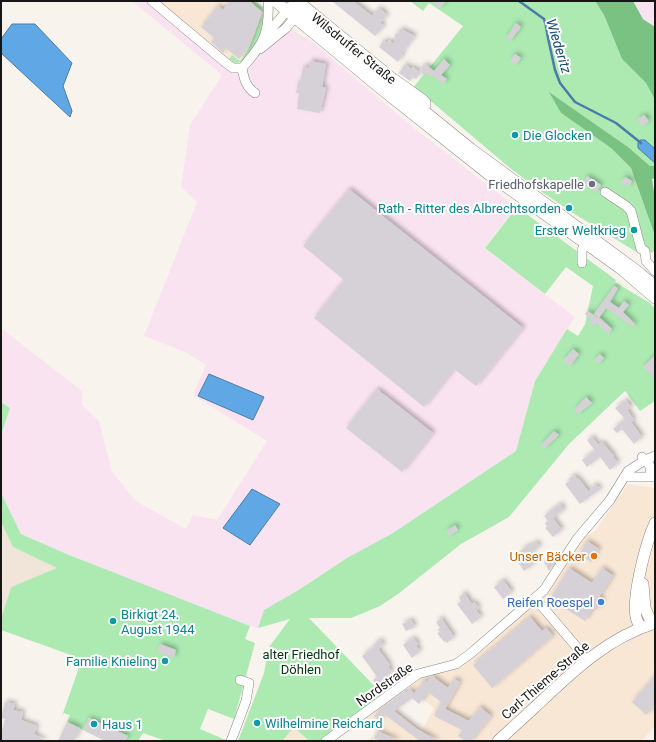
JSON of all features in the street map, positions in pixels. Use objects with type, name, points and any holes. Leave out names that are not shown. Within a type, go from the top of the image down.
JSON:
[{"type":"main road","name":"Wilsdruffer Straße","points":[[275,1],[293,8],[380,88],[420,113],[488,173],[587,240],[637,271],[654,292]]},
{"type":"main road","points":[[640,628],[636,618],[638,588],[648,538],[655,523]]},
{"type":"main road","points":[[642,567],[645,608],[653,623]]},
{"type":"main road","name":"Carl-Thieme-Straße","points":[[498,741],[567,676],[586,661],[618,639],[653,623]]},
{"type":"street","points":[[152,1],[233,68],[242,68],[259,50],[286,28],[293,8]]},
{"type":"street","points":[[259,50],[265,36],[268,22],[268,1]]},
{"type":"street","points":[[265,36],[293,8]]},
{"type":"street","name":"Wilsdruffer Straße","points":[[293,8],[423,99],[426,102],[426,105],[420,113]]},
{"type":"street","points":[[242,68],[244,80],[249,89],[255,93]]},
{"type":"street","points":[[605,192],[631,211],[646,261],[655,271]]},
{"type":"street","points":[[582,263],[582,250],[587,240]]},
{"type":"street","name":"Nordstraße","points":[[326,741],[418,674],[462,661],[535,598],[548,585],[577,539],[610,500],[628,471],[644,458],[655,456]]},
{"type":"street","points":[[624,478],[653,477],[650,466],[644,458]]},
{"type":"street","points":[[535,598],[580,651],[586,661]]},
{"type":"street","points":[[231,741],[246,701],[249,683],[240,680]]},
{"type":"shaded area","points":[[132,1],[144,1],[234,74],[283,23],[300,35],[309,39],[414,128],[516,207],[484,248],[575,317],[535,380],[516,451],[393,533],[347,558],[265,610],[258,628],[195,605],[69,555],[21,534],[1,493],[1,435],[10,408],[1,402],[1,328],[82,391],[82,405],[99,421],[112,472],[136,501],[186,529],[193,515],[217,520],[267,441],[193,395],[206,365],[185,352],[144,336],[197,202],[181,187],[190,125],[222,75]],"holes":[[[198,396],[264,397],[253,420]]]},
{"type":"shaded area","points":[[144,1],[255,1],[283,23],[234,74]]},
{"type":"shaded area","points":[[633,1],[655,1],[655,27],[643,19]]},
{"type":"shaded area","points":[[628,484],[655,488],[655,726],[642,741],[369,741],[376,731],[360,719],[383,701],[422,730],[434,708],[407,685],[419,677],[459,665],[521,612],[583,538],[594,532]]},
{"type":"shaded area","points":[[1,522],[13,547],[58,568],[11,587],[1,619]]},
{"type":"shaded area","points":[[294,727],[309,741],[282,741]]},
{"type":"green space","points":[[250,1],[255,1],[267,10],[267,14],[252,50],[242,61],[236,63],[229,60],[232,55],[240,61],[244,56],[251,44],[263,12]]},
{"type":"green space","points":[[410,1],[595,1],[604,15],[622,59],[646,83],[655,100],[655,166],[650,166],[628,147],[550,93],[561,113],[611,148],[631,168],[655,236],[655,250],[652,253],[644,247],[638,253],[539,190],[510,168],[426,97],[412,89],[463,26],[429,3],[423,11]]},
{"type":"green space","points":[[595,1],[633,1],[643,19],[655,27],[655,100],[646,83],[622,59],[604,15]]},
{"type":"green space","points":[[549,92],[628,147],[650,166],[655,166],[655,178],[652,179],[655,198],[655,236],[631,168],[611,148],[561,113]]},
{"type":"green space","name":"alter Friedhof Döhlen","points":[[517,207],[616,280],[608,291],[615,282],[650,303],[655,309],[655,401],[640,411],[625,391],[569,444],[509,517],[461,544],[398,594],[380,606],[351,618],[309,618],[383,695],[323,741],[309,741],[294,727],[282,741],[238,741],[264,673],[269,647],[290,619],[258,628],[264,610],[297,591],[347,558],[393,533],[516,451],[535,381],[567,329],[578,336],[587,321],[585,324],[593,286],[566,267],[545,294],[485,248]]},
{"type":"green space","points":[[1,402],[10,408],[1,435]]},
{"type":"green space","points":[[1,493],[21,534],[69,555],[250,626],[245,639],[255,643],[246,676],[241,676],[239,683],[243,687],[234,719],[208,709],[200,729],[226,741],[166,741],[143,733],[138,741],[125,741],[128,736],[89,718],[83,730],[67,722],[70,715],[64,713],[62,716],[82,659],[1,630],[1,619],[11,587],[57,568],[13,547],[1,522]]},
{"type":"water","points":[[12,24],[35,24],[72,63],[63,86],[72,111],[70,117],[1,53],[1,39]]},
{"type":"water","points":[[640,140],[645,140],[655,149],[655,163],[638,148],[638,143]]},
{"type":"water","points":[[209,374],[264,397],[253,420],[198,396]]},
{"type":"water","points":[[252,489],[280,504],[250,545],[223,528]]},
{"type":"building","points":[[230,1],[249,1],[262,12],[248,49],[239,59],[226,48],[223,53],[211,42],[214,38],[201,27],[218,6],[223,10]]},
{"type":"building","points":[[332,1],[353,1],[372,16],[379,8],[387,15],[380,23],[384,26],[375,36]]},
{"type":"building","points":[[431,1],[446,1],[440,8]]},
{"type":"building","points":[[516,23],[521,27],[510,41],[506,38]]},
{"type":"building","points":[[401,29],[415,36],[401,54],[403,55],[398,62],[379,47],[384,40],[387,43],[389,40],[394,44],[395,34],[397,34]]},
{"type":"building","points":[[515,54],[521,58],[515,65],[510,61]]},
{"type":"building","points":[[444,59],[450,65],[441,75],[447,79],[443,84],[432,75],[431,77],[426,73],[424,75],[419,71],[425,64],[434,71]]},
{"type":"building","points":[[310,61],[326,64],[322,87],[326,88],[320,113],[297,109],[299,93],[296,93],[298,83],[300,83],[303,67],[309,68]]},
{"type":"building","points":[[405,64],[411,69],[413,67],[420,73],[416,79],[413,77],[410,81],[399,73]]},
{"type":"building","points":[[644,115],[649,121],[642,126],[637,120]]},
{"type":"building","name":"Friedhofskapelle","points":[[587,176],[601,185],[596,192],[583,184]]},
{"type":"building","points":[[625,177],[632,181],[629,187],[621,182]]},
{"type":"building","points":[[349,189],[523,328],[476,386],[454,369],[424,407],[314,318],[344,280],[303,246]]},
{"type":"building","points":[[614,286],[618,288],[610,302],[619,308],[624,301],[629,305],[623,312],[635,324],[633,327],[606,308],[599,318],[594,314]]},
{"type":"building","points":[[587,311],[601,319],[612,329],[608,334],[596,323],[595,326],[589,323],[591,319],[585,314]]},
{"type":"building","points":[[573,349],[579,354],[570,366],[563,361]]},
{"type":"building","points":[[600,354],[604,358],[598,364],[594,360]]},
{"type":"building","points":[[655,355],[655,379],[643,367]]},
{"type":"building","points":[[377,389],[433,433],[402,472],[346,428]]},
{"type":"building","points":[[586,397],[592,403],[578,414],[574,410]]},
{"type":"building","points":[[626,400],[631,407],[627,410],[634,420],[631,422],[642,437],[634,444],[622,429],[617,433],[613,429],[625,419],[615,408]]},
{"type":"building","points":[[554,431],[559,435],[544,449],[541,445]]},
{"type":"building","points":[[592,437],[598,445],[602,442],[618,463],[610,470],[600,457],[587,467],[582,460],[595,451],[587,440]]},
{"type":"building","points":[[574,475],[589,492],[594,484],[601,489],[580,504],[565,484],[570,481],[569,479]]},
{"type":"building","points":[[560,504],[564,510],[553,518],[562,530],[553,537],[546,529],[547,526],[545,523],[548,521],[544,516]]},
{"type":"building","points":[[455,525],[458,530],[449,536],[446,531]]},
{"type":"building","points":[[587,541],[599,549],[591,562],[579,554]]},
{"type":"building","points":[[536,542],[540,546],[530,555],[535,563],[524,571],[515,558],[522,554],[520,551]]},
{"type":"building","points":[[549,558],[554,564],[549,571],[544,562]]},
{"type":"building","points":[[569,568],[592,583],[602,568],[613,576],[599,597],[603,600],[597,610],[593,608],[585,621],[550,599]]},
{"type":"building","points":[[503,580],[512,592],[503,599],[494,587]]},
{"type":"building","points":[[464,593],[472,604],[474,602],[479,608],[476,610],[481,617],[472,624],[457,604],[461,601],[459,597]]},
{"type":"building","points":[[530,617],[542,631],[546,628],[553,636],[492,688],[473,665]]},
{"type":"building","points":[[441,618],[454,637],[447,643],[445,641],[444,642],[437,633],[440,632],[438,630],[440,628],[436,622]]},
{"type":"building","points":[[411,620],[415,627],[406,631],[402,624]]},
{"type":"building","points":[[413,638],[418,644],[416,646],[420,651],[412,658],[403,645]]},
{"type":"building","points":[[380,640],[384,645],[378,649],[390,665],[388,666],[392,672],[381,681],[384,685],[380,689],[373,680],[377,677],[362,656],[374,647],[373,645]]},
{"type":"building","points":[[160,644],[176,650],[174,658],[157,652]]},
{"type":"building","points":[[432,676],[448,688],[454,679],[460,682],[445,709],[469,721],[480,707],[491,716],[471,741],[465,741],[458,736],[462,730],[434,716],[441,702],[428,692],[419,704],[412,698],[394,711],[417,729],[438,741],[420,741],[385,715],[378,721],[374,716],[405,691],[406,693],[410,689],[414,694],[424,680],[427,682]]},
{"type":"building","points":[[655,676],[655,705],[646,715],[632,702]]},
{"type":"building","points":[[5,702],[15,704],[13,710],[23,712],[21,720],[37,726],[34,734],[46,741],[1,741],[1,734],[5,719],[1,718]]},
{"type":"building","name":"Haus 1","points":[[89,718],[128,736],[125,741],[105,741],[83,730]]},
{"type":"building","points":[[67,722],[80,728],[74,741],[58,741]]},
{"type":"building","points":[[378,731],[399,741],[380,741],[374,738]]},
{"type":"waterway","name":"Wiederitz","points":[[519,1],[544,19],[555,70],[560,83],[575,102],[616,123],[641,143]]},
{"type":"place","name":"Die Glocken","points":[[515,135]]},
{"type":"place","name":"Friedhofskapelle","points":[[592,184]]},
{"type":"place","name":"Rath - Ritter des Albrechtsorden","points":[[569,208]]},
{"type":"place","name":"Erster Weltkrieg","points":[[634,230]]},
{"type":"place","name":"Unser Bäcker","points":[[594,556]]},
{"type":"place","name":"Reifen Roespel","points":[[601,602]]},
{"type":"place","name":"Birkigt 24. August 1944","points":[[113,621]]},
{"type":"place","name":"Familie Knieling","points":[[165,661]]},
{"type":"place","name":"Wilhelmine Reichard","points":[[257,723]]},
{"type":"place","name":"Haus 1","points":[[94,724]]}]
